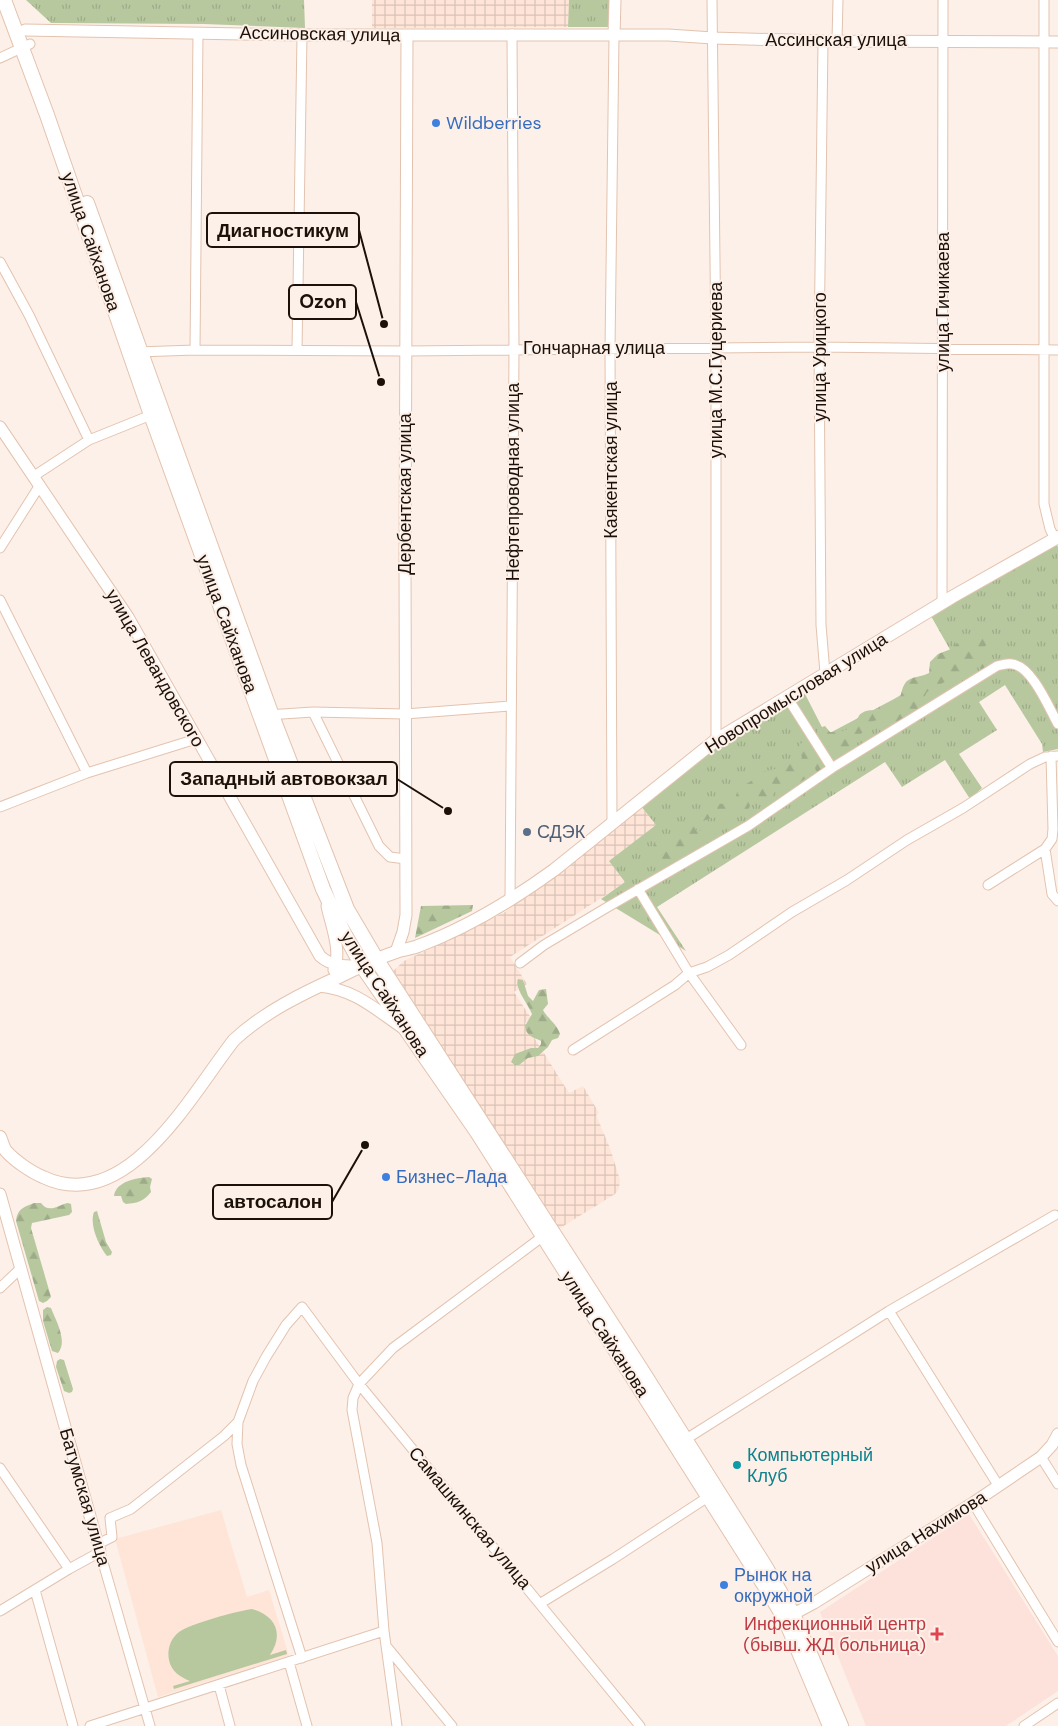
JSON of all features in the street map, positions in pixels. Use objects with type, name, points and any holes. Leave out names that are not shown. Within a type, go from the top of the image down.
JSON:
[{"type":"main road","name":"улица Сайханова","points":[[4,0],[26,40]]},
{"type":"main road","name":"улица Сайханова","points":[[14,0],[26,40],[135,352],[266,715],[323,889],[362,966],[547,1234]]},
{"type":"main road","name":"улица Сайханова","points":[[135,352],[151,415],[266,715],[347,909],[547,1234]]},
{"type":"main road","name":"Новопромысловая улица","points":[[2,1151],[39,1176],[61,1184],[87,1184],[114,1175],[138,1159],[163,1136],[220,1058],[245,1029],[319,986],[396,952],[444,935],[510,899],[554,870],[716,740],[942,603],[1056,538]]},
{"type":"main road","points":[[0,1137],[2,1151]]},
{"type":"main road","points":[[547,1234],[681,1442],[789,1617],[841,1726]]},
{"type":"main road","points":[[789,1617],[830,1726]]},
{"type":"street","points":[[614,36],[615,0]]},
{"type":"street","name":"улица М.С.Гуцериева","points":[[712,0],[716,347],[716,740]]},
{"type":"street","points":[[837,40],[838,0]]},
{"type":"street","name":"улица Гичикаева","points":[[942,603],[943,0]]},
{"type":"street","points":[[1044,0],[1044,504],[1056,538]]},
{"type":"street","name":"Ассиновская улица","points":[[26,40],[198,33],[614,36]]},
{"type":"street","points":[[195,350],[198,33]]},
{"type":"street","points":[[297,350],[302,34]]},
{"type":"street","name":"Нефтепроводная улица","points":[[510,899],[514,349],[512,34]]},
{"type":"street","name":"Дербентская улица","points":[[396,952],[403,932],[406,915],[407,35]]},
{"type":"street","name":"Ассинская улица","points":[[614,36],[668,35],[823,41],[943,40],[1058,42]]},
{"type":"street","name":"Каякентская улица","points":[[612,824],[610,349],[614,36]]},
{"type":"street","points":[[0,58],[26,40]]},
{"type":"street","name":"улица Урицкого","points":[[823,41],[819,347],[821,625],[825,673]]},
{"type":"street","points":[[0,262],[30,315],[89,440]]},
{"type":"street","name":"Гончарная улица","points":[[135,352],[716,347],[1058,350]]},
{"type":"street","points":[[0,548],[37,481],[89,440],[151,415]]},
{"type":"street","name":"улица Левандовского","points":[[0,426],[132,624],[320,956],[336,965]]},
{"type":"street","points":[[0,600],[87,773]]},
{"type":"street","points":[[520,963],[544,945],[748,826],[832,768],[992,668],[1003,664],[1018,666],[1036,684],[1058,724]]},
{"type":"street","points":[[787,696],[832,768]]},
{"type":"street","points":[[266,715],[314,712],[405,714],[511,706]]},
{"type":"street","points":[[314,712],[379,846],[390,856],[406,859]]},
{"type":"street","points":[[0,807],[87,773],[196,739]]},
{"type":"street","points":[[573,1050],[675,985],[690,973],[707,967],[729,955],[792,912],[847,880],[907,840],[963,808],[1010,776],[1030,764],[1054,756],[1052,839],[1045,848],[988,885]]},
{"type":"street","points":[[1045,848],[1052,894],[1058,902]]},
{"type":"street","points":[[319,986],[332,974],[336,965],[337,952],[323,889]]},
{"type":"street","points":[[638,889],[690,973],[741,1045]]},
{"type":"street","points":[[336,965],[362,966]]},
{"type":"street","points":[[319,986],[347,992],[407,1030]]},
{"type":"street","name":"Батумская улица","points":[[0,1194],[150,1726]]},
{"type":"street","points":[[681,1442],[889,1311],[1056,1215]]},
{"type":"street","points":[[396,1726],[384,1630],[377,1543],[352,1410],[353,1398],[360,1384],[393,1348],[547,1234]]},
{"type":"street","points":[[0,1288],[22,1268]]},
{"type":"street","name":"Самашкинская улица","points":[[238,1422],[254,1381],[266,1357],[286,1325],[302,1307],[360,1384],[541,1603],[620,1704],[640,1726]]},
{"type":"street","points":[[889,1311],[998,1485]]},
{"type":"street","points":[[0,1612],[99,1548],[112,1537],[110,1518],[131,1509],[224,1436],[238,1422]]},
{"type":"street","points":[[238,1422],[236,1444],[241,1465],[302,1658]]},
{"type":"street","name":"улица Нахимова","points":[[789,1617],[973,1503],[1041,1457],[1052,1445],[1058,1434]]},
{"type":"street","points":[[1041,1457],[1058,1484]]},
{"type":"street","points":[[0,1468],[69,1569]]},
{"type":"street","points":[[541,1603],[713,1494]]},
{"type":"street","points":[[973,1503],[1058,1642]]},
{"type":"street","points":[[34,1590],[73,1726]]},
{"type":"street","points":[[90,1726],[384,1630]]},
{"type":"street","points":[[386,1646],[452,1726]]},
{"type":"street","points":[[289,1662],[307,1726]]},
{"type":"street","points":[[219,1685],[230,1726]]},
{"type":"street","points":[[1024,1726],[1058,1704]]},
{"type":"shaded area","points":[[372,0],[569,0],[568,27],[372,28]]},
{"type":"shaded area","points":[[641,806],[657,825],[626,882],[510,957],[527,984],[514,992],[531,1018],[525,1023],[569,1093],[583,1086],[599,1113],[596,1115],[610,1148],[620,1180],[619,1189],[615,1194],[557,1230],[393,974],[393,971],[404,961],[505,912]]},
{"type":"shaded area","points":[[221,1510],[247,1597],[269,1590],[289,1656],[158,1697],[115,1539]]},
{"type":"shaded area","name":"Инфекционный центр (бывш. ЖД больница)","points":[[969,1514],[1058,1656],[1058,1691],[1006,1726],[866,1726],[820,1612]]},
{"type":"green space","points":[[26,0],[304,0],[305,28],[204,24],[51,23]]},
{"type":"green space","points":[[569,0],[611,0],[610,27],[568,27]]},
{"type":"green space","points":[[1056,543],[1058,547],[1058,749],[1043,752],[1042,744],[1005,685],[979,702],[997,730],[959,754],[982,788],[970,799],[945,760],[902,787],[885,762],[657,907],[686,951],[601,899],[625,882],[609,861],[656,825],[641,806],[720,743],[804,692],[826,735],[894,699],[957,662],[931,616]]},
{"type":"green space","points":[[989,632],[995,636],[985,646],[984,654],[989,660],[989,668],[982,669],[975,666],[961,681],[948,680],[927,692],[917,711],[899,723],[873,721],[860,735],[855,747],[844,754],[836,754],[834,747],[828,746],[825,750],[825,769],[816,771],[813,762],[809,760],[808,777],[791,788],[781,786],[775,788],[772,800],[765,804],[757,804],[759,790],[752,787],[748,796],[750,806],[745,815],[736,811],[704,821],[695,828],[696,830],[703,831],[714,825],[714,828],[707,836],[693,844],[690,855],[683,857],[675,855],[670,864],[660,869],[659,865],[662,855],[661,853],[653,852],[655,845],[659,841],[672,836],[677,824],[697,813],[706,805],[731,803],[735,799],[738,789],[756,778],[761,772],[775,769],[783,763],[800,760],[802,758],[801,743],[813,737],[819,729],[825,726],[830,732],[837,732],[851,728],[860,715],[866,711],[889,710],[893,708],[898,702],[907,681],[929,673],[930,662],[938,654],[951,649],[957,643],[968,638]]},
{"type":"green space","points":[[473,905],[472,911],[415,938],[421,906]]},
{"type":"green space","points":[[518,979],[523,980],[528,996],[533,1001],[539,990],[546,989],[548,1004],[543,1010],[557,1027],[560,1034],[538,1056],[528,1058],[519,1065],[515,1065],[511,1062],[515,1054],[531,1048],[538,1048],[541,1044],[541,1041],[530,1036],[527,1032],[525,1026],[532,1014],[518,987]]},
{"type":"green space","points":[[149,1177],[152,1179],[151,1192],[146,1198],[126,1204],[121,1196],[114,1196],[119,1187],[128,1181]]},
{"type":"green space","points":[[34,1203],[41,1203],[47,1208],[54,1208],[68,1203],[71,1204],[72,1212],[69,1215],[32,1223],[31,1228],[51,1297],[43,1303],[39,1301],[16,1221],[19,1211]]},
{"type":"green space","points":[[97,1211],[106,1242],[112,1252],[111,1255],[107,1256],[101,1247],[94,1229],[93,1217],[94,1212]]},
{"type":"green space","points":[[47,1307],[51,1308],[60,1331],[62,1343],[58,1353],[52,1351],[43,1321],[43,1310]]},
{"type":"green space","points":[[60,1359],[64,1360],[73,1389],[69,1393],[64,1391],[56,1367],[57,1361]]},
{"type":"green space","points":[[252,1609],[267,1616],[275,1627],[277,1633],[276,1640],[270,1655],[286,1650],[287,1654],[174,1689],[173,1686],[190,1681],[177,1673],[170,1664],[169,1649],[171,1641],[176,1635],[185,1629],[203,1622]]},
{"type":"place","name":"Wildberries","points":[[436,123]]},
{"type":"place","name":"Диагностикум","points":[[384,324]]},
{"type":"place","name":"Ozon","points":[[381,382]]},
{"type":"place","name":"Западный автовокзал","points":[[448,811]]},
{"type":"place","name":"СДЭК","points":[[527,832]]},
{"type":"place","name":"автосалон","points":[[365,1145]]},
{"type":"place","name":"Бизнес-Лада","points":[[386,1177]]},
{"type":"place","name":"Компьютерный Клуб","points":[[737,1465]]},
{"type":"place","name":"Рынок на окружной","points":[[724,1585]]},
{"type":"place","name":"Инфекционный центр (бывш. ЖД больница)","points":[[937,1634]]}]
